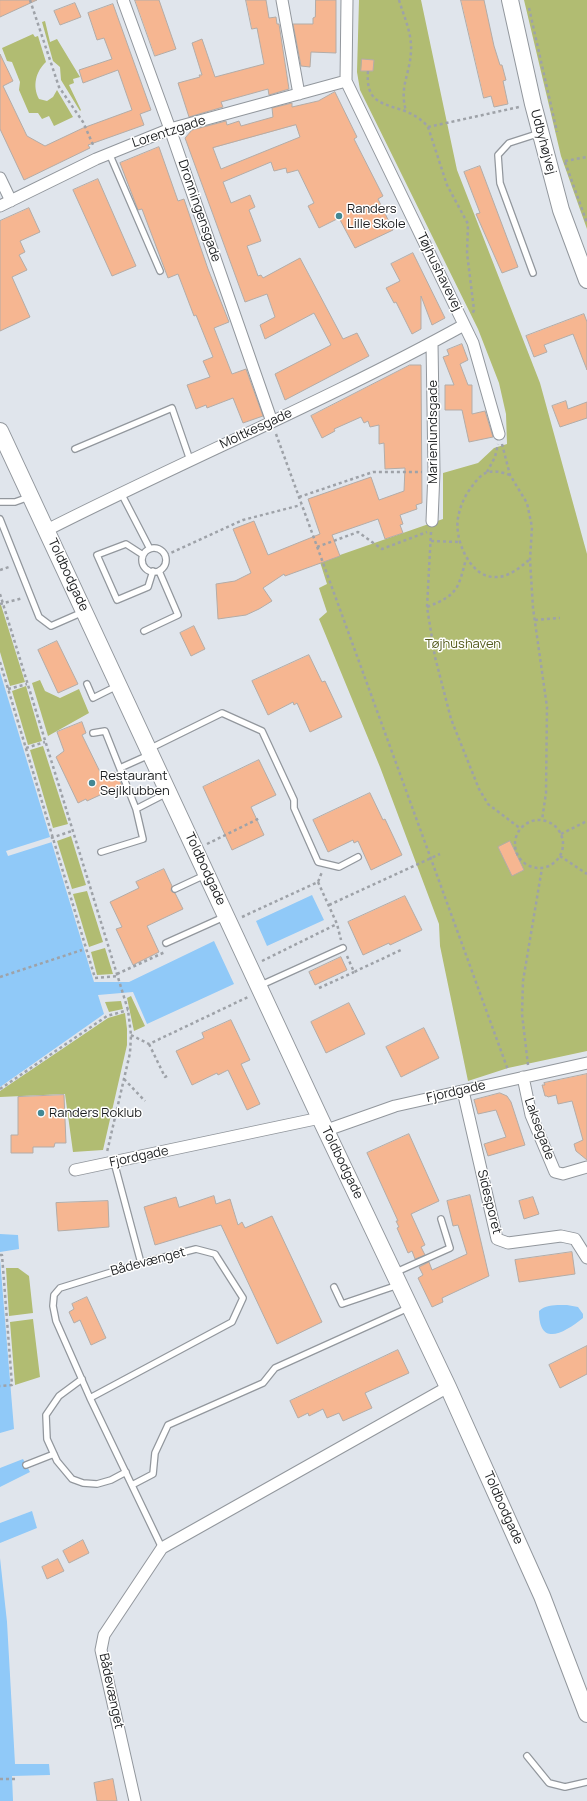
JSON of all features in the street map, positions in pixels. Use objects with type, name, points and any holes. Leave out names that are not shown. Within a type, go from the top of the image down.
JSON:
[{"type":"street","name":"Dronningensgade","points":[[123,0],[170,129],[272,422]]},
{"type":"street","points":[[282,0],[299,94]]},
{"type":"street","name":"Tøjhushavevej","points":[[347,0],[346,81],[473,343],[499,434]]},
{"type":"street","name":"Udbyhøjvej","points":[[510,0],[540,133],[561,210],[587,280]]},
{"type":"street","name":"Lorentzgade","points":[[0,206],[104,155],[170,129],[346,81]]},
{"type":"street","points":[[0,178],[11,201]]},
{"type":"street","name":"Moltkesgade","points":[[47,530],[121,492],[272,422],[432,343],[464,325]]},
{"type":"street","name":"Marienlundsgade","points":[[431,526],[434,472],[432,343]]},
{"type":"street","name":"Toldbodgade","points":[[0,431],[448,1387],[542,1596],[587,1712]]},
{"type":"street","name":"Fjordgade","points":[[75,1170],[324,1124],[526,1076],[587,1064]]},
{"type":"street","name":"Laksegade","points":[[526,1076],[532,1115],[555,1172],[563,1174],[587,1167]]},
{"type":"street","name":"Sidesporet","points":[[463,1091],[497,1239],[508,1243],[562,1236],[575,1239],[587,1258]]},
{"type":"street","name":"Bådevænget","points":[[135,1801],[102,1650],[104,1636],[162,1548],[448,1387]]},
{"type":"lane","points":[[533,273],[500,183],[498,155],[509,143],[540,133]]},
{"type":"lane","points":[[104,155],[160,271]]},
{"type":"lane","points":[[75,449],[172,408],[190,460]]},
{"type":"lane","points":[[121,492],[150,549]]},
{"type":"lane","points":[[0,502],[15,502],[31,496]]},
{"type":"lane","points":[[0,519],[39,617],[51,626],[85,611]]},
{"type":"lane","points":[[143,556],[150,549],[153,548],[161,550],[166,555],[166,563],[156,571],[148,587],[116,600],[97,555],[126,544],[143,556],[145,566],[156,571],[178,615],[144,631]]},
{"type":"lane","points":[[87,684],[93,698],[119,685]]},
{"type":"lane","points":[[120,768],[222,713],[262,731],[294,800],[294,808],[318,862],[339,867],[358,857]]},
{"type":"lane","points":[[93,733],[105,731],[136,809],[143,839],[101,852]]},
{"type":"lane","points":[[136,809],[169,792]]},
{"type":"lane","points":[[175,889],[207,874]]},
{"type":"lane","points":[[166,943],[228,919]]},
{"type":"lane","points":[[260,988],[344,948]]},
{"type":"lane","points":[[111,1163],[141,1263]]},
{"type":"lane","points":[[334,1287],[342,1304],[397,1279],[450,1248],[441,1219]]},
{"type":"lane","name":"Bådevænget","points":[[90,1398],[232,1322],[243,1298],[215,1254],[196,1249],[141,1263],[60,1288],[54,1295],[53,1306],[56,1321],[90,1398],[162,1548]]},
{"type":"lane","points":[[132,1485],[154,1474],[155,1453],[168,1425],[263,1383],[275,1368],[410,1307]]},
{"type":"lane","points":[[82,1379],[59,1396],[46,1414],[47,1439],[54,1454],[72,1479],[83,1483],[97,1484],[111,1480],[126,1472]]},
{"type":"lane","points":[[26,1465],[54,1454]]},
{"type":"lane","points":[[527,1756],[549,1783],[565,1787],[587,1782]]},
{"type":"path","points":[[30,0],[59,87],[104,155]]},
{"type":"path","points":[[399,0],[410,35],[409,67],[403,88],[403,101],[406,111]]},
{"type":"path","points":[[528,6],[557,132]]},
{"type":"path","points":[[368,71],[367,83],[371,94],[376,101],[386,106],[406,111],[425,122],[447,185],[468,224],[467,253],[474,310],[464,325]]},
{"type":"path","points":[[428,127],[533,104]]},
{"type":"path","points":[[563,156],[587,223]]},
{"type":"path","points":[[549,165],[587,156]]},
{"type":"path","points":[[272,422],[301,505],[508,1068]]},
{"type":"path","points":[[487,472],[495,457],[499,434]]},
{"type":"path","points":[[499,434],[510,475],[527,503],[532,527],[530,560],[535,620],[547,707],[546,793],[542,820]]},
{"type":"path","points":[[510,475],[496,471],[487,472],[478,478],[465,496],[457,519],[459,542],[467,558],[478,572],[494,577],[511,574],[530,560]]},
{"type":"path","points":[[299,497],[373,472],[434,472]]},
{"type":"path","points":[[166,555],[243,520],[301,505]]},
{"type":"path","points":[[317,547],[358,532],[382,549],[431,526],[427,607],[435,657],[451,719],[479,790],[488,804],[521,829]]},
{"type":"path","points":[[431,541],[459,542]]},
{"type":"path","points":[[427,607],[450,596],[458,588],[467,558]]},
{"type":"path","points":[[0,594],[1,603],[128,1010],[131,1035],[130,1053],[106,1151],[111,1163]]},
{"type":"path","points":[[1,603],[31,597]]},
{"type":"path","points":[[535,620],[560,618]]},
{"type":"path","points":[[0,662],[95,978],[118,975],[169,950],[166,943]]},
{"type":"path","points":[[8,689],[27,684]]},
{"type":"path","points":[[26,748],[45,742]]},
{"type":"path","points":[[196,850],[260,818]]},
{"type":"path","points":[[542,820],[553,824],[561,834],[563,841],[560,856],[549,866],[542,868],[526,864],[518,855],[515,844],[521,829],[527,824],[542,820]]},
{"type":"path","points":[[561,834],[587,821]]},
{"type":"path","points":[[52,837],[72,831]]},
{"type":"path","points":[[329,905],[440,854]]},
{"type":"path","points":[[560,856],[587,874]]},
{"type":"path","points":[[228,919],[318,882],[325,864]]},
{"type":"path","points":[[526,1076],[522,1014],[523,980],[542,868]]},
{"type":"path","points":[[318,882],[337,924],[344,948],[354,972]]},
{"type":"path","points":[[250,967],[337,924]]},
{"type":"path","points":[[0,977],[82,950]]},
{"type":"path","points":[[319,988],[401,950]]},
{"type":"path","points":[[149,1044],[260,988]]},
{"type":"path","points":[[0,1089],[107,1016],[128,1010]]},
{"type":"path","points":[[131,1035],[149,1044],[165,1077],[169,1075]]},
{"type":"path","points":[[124,1079],[146,1101]]},
{"type":"path","points":[[0,1255],[2,1255],[12,1385],[0,1386]]},
{"type":"path","points":[[0,1779],[15,1779]]},
{"type":"green space","name":"Tøjhushaven","points":[[359,0],[421,0],[457,170],[540,383],[587,554],[587,1051],[508,1068],[468,1081],[440,946],[439,924],[380,767],[319,619],[327,612],[319,588],[327,584],[320,562],[443,519],[443,473],[478,463],[494,448],[507,444],[506,414],[499,383],[478,329],[360,90],[357,72]]},
{"type":"green space","points":[[524,0],[587,0],[587,229],[561,156]]},
{"type":"green space","points":[[45,21],[50,42],[57,39],[80,77],[73,79],[74,83],[69,85],[81,110],[80,111],[61,80],[60,67],[53,61],[42,22]]},
{"type":"green space","points":[[33,34],[35,37],[38,36],[46,62],[36,79],[36,89],[39,99],[47,101],[53,97],[57,90],[73,117],[54,126],[49,116],[42,119],[38,113],[29,113],[19,90],[20,82],[12,62],[7,61],[2,48]]},
{"type":"green space","points":[[0,605],[25,682],[10,686],[0,652]]},
{"type":"green space","points":[[40,680],[45,691],[60,698],[79,689],[89,713],[48,736],[32,683]]},
{"type":"green space","points":[[26,686],[42,741],[28,745],[12,691]]},
{"type":"green space","points":[[43,746],[68,824],[53,828],[30,750]]},
{"type":"green space","points":[[71,836],[86,885],[72,889],[57,841]]},
{"type":"green space","points":[[87,891],[103,942],[89,947],[73,894]]},
{"type":"green space","points":[[105,948],[113,974],[97,975],[91,952]]},
{"type":"green space","points":[[131,996],[145,1026],[134,1031],[127,998]]},
{"type":"green space","points":[[121,1001],[123,1009],[109,1012],[105,1002]]},
{"type":"green space","points":[[125,1013],[127,1045],[103,1150],[73,1152],[65,1094],[0,1097],[0,1091],[108,1018]]},
{"type":"green space","points":[[6,1268],[18,1268],[29,1276],[33,1313],[9,1316]]},
{"type":"green space","points":[[33,1319],[40,1377],[15,1385],[10,1322]]},
{"type":"water","points":[[0,672],[94,982],[129,982],[214,941],[234,984],[147,1024],[133,992],[98,995],[104,1014],[0,1087]]},
{"type":"water","points":[[312,895],[324,920],[267,946],[256,921]]},
{"type":"water","points":[[0,1234],[18,1235],[19,1249],[0,1252]]},
{"type":"water","points":[[0,1259],[14,1429],[0,1433]]},
{"type":"water","points":[[567,1305],[578,1307],[583,1314],[583,1318],[576,1324],[561,1332],[554,1334],[543,1330],[540,1323],[539,1311],[549,1306]]},
{"type":"water","points":[[23,1459],[30,1472],[0,1487],[0,1468]]},
{"type":"water","points":[[32,1511],[37,1528],[0,1543],[0,1523]]},
{"type":"water","points":[[0,1558],[7,1622],[15,1764],[49,1764],[50,1775],[12,1776],[13,1801],[0,1801]]},
{"type":"pier","points":[[50,837],[52,842],[8,856],[6,851]]},
{"type":"building","points":[[0,0],[37,0],[0,17]]},
{"type":"building","points":[[135,0],[159,0],[176,49],[155,56]]},
{"type":"building","points":[[246,0],[266,0],[269,18],[276,17],[277,24],[279,24],[289,89],[269,95],[268,89],[221,102],[223,107],[189,117],[178,83],[200,77],[199,75],[202,75],[192,43],[202,39],[215,77],[264,64],[257,28],[252,29]]},
{"type":"building","points":[[316,0],[336,0],[336,53],[311,52],[310,67],[301,66],[293,24],[313,24]]},
{"type":"building","points":[[461,0],[484,0],[494,46],[500,65],[502,65],[506,80],[503,81],[508,104],[494,107],[491,96],[484,98]]},
{"type":"building","points":[[75,3],[81,17],[60,25],[54,11]]},
{"type":"building","points":[[113,4],[151,110],[140,114],[144,125],[88,145],[90,148],[24,180],[0,129],[0,54],[13,81],[3,86],[27,136],[45,146],[83,128],[132,110],[118,70],[83,83],[79,70],[112,59],[104,38],[97,40],[88,13]]},
{"type":"building","points":[[362,59],[374,60],[373,71],[361,71]]},
{"type":"building","points":[[335,92],[357,137],[354,139],[383,196],[378,199],[393,230],[355,248],[339,218],[319,228],[308,206],[314,203],[298,170],[287,173],[286,168],[274,171],[271,162],[223,182],[231,203],[250,195],[255,207],[249,210],[261,241],[247,246],[258,276],[261,275],[263,278],[300,258],[343,339],[357,333],[369,356],[285,400],[275,374],[331,345],[314,313],[265,339],[260,325],[275,317],[267,294],[245,302],[185,138],[192,130],[226,121],[227,125],[239,121],[241,126],[273,117],[272,108],[292,103],[292,107],[318,101]],"holes":[[[296,125],[300,137],[221,169],[213,148]]]},
{"type":"building","points":[[159,147],[178,201],[184,199],[208,269],[229,322],[214,328],[232,374],[246,369],[263,416],[243,423],[233,398],[207,408],[206,405],[196,409],[187,385],[210,377],[203,361],[213,357],[196,315],[194,316],[178,274],[168,278],[142,209],[138,210],[120,163]]},
{"type":"building","points":[[480,166],[518,267],[502,273],[476,214],[480,213],[464,172]]},
{"type":"building","points":[[98,179],[136,266],[112,276],[73,190]]},
{"type":"building","points":[[29,208],[40,232],[20,241],[25,252],[19,255],[27,270],[12,277],[30,317],[0,331],[0,221]]},
{"type":"building","points":[[413,253],[445,318],[432,325],[421,296],[421,329],[412,334],[396,302],[394,303],[386,288],[400,281],[391,264]]},
{"type":"building","points":[[584,314],[587,322],[587,370],[573,334],[544,345],[547,352],[534,357],[526,336]]},
{"type":"building","points":[[462,344],[468,360],[460,364],[468,385],[472,385],[472,414],[485,411],[493,437],[469,442],[462,410],[445,410],[445,385],[454,385],[443,357],[449,355],[447,350]]},
{"type":"building","points":[[410,365],[421,365],[422,503],[416,505],[417,509],[400,515],[403,524],[400,525],[403,533],[385,539],[378,519],[332,535],[340,556],[285,576],[284,574],[263,588],[272,601],[259,609],[246,615],[218,619],[216,584],[235,581],[251,573],[233,529],[254,521],[268,555],[320,534],[308,499],[371,477],[379,500],[404,491],[405,468],[385,469],[384,443],[379,444],[379,425],[370,427],[368,421],[364,423],[361,417],[334,429],[335,431],[322,438],[311,416]]},
{"type":"building","points":[[566,401],[568,409],[587,402],[587,418],[560,427],[552,406]]},
{"type":"building","points":[[194,626],[205,649],[191,656],[180,633]]},
{"type":"building","points":[[57,641],[78,684],[58,693],[38,650]]},
{"type":"building","points":[[309,655],[322,682],[325,681],[342,717],[310,732],[297,703],[294,705],[293,702],[268,715],[252,681]]},
{"type":"building","points":[[82,722],[86,733],[82,735],[103,778],[115,772],[122,785],[87,801],[86,799],[78,803],[56,757],[64,751],[57,732]]},
{"type":"building","points":[[259,760],[276,795],[251,807],[264,835],[232,850],[203,787]]},
{"type":"building","points":[[370,793],[383,820],[385,819],[402,855],[371,870],[358,841],[354,843],[353,840],[328,852],[313,820]]},
{"type":"building","points":[[510,841],[524,870],[512,876],[498,847]]},
{"type":"building","points":[[164,869],[172,886],[171,891],[175,893],[183,909],[147,926],[159,952],[133,965],[116,929],[122,927],[110,902],[139,888],[136,882]]},
{"type":"building","points":[[405,896],[422,930],[390,945],[389,943],[363,955],[348,922]]},
{"type":"building","points":[[341,957],[347,970],[315,985],[309,972]]},
{"type":"building","points":[[349,1003],[365,1034],[326,1053],[311,1022]]},
{"type":"building","points":[[231,1020],[250,1060],[241,1064],[260,1104],[247,1110],[228,1070],[218,1075],[217,1073],[192,1085],[176,1051],[204,1038],[202,1033]]},
{"type":"building","points":[[424,1028],[439,1058],[401,1077],[386,1047]]},
{"type":"building","points":[[587,1074],[587,1160],[576,1151],[574,1144],[583,1140],[572,1101],[558,1104],[556,1095],[548,1097],[545,1096],[542,1085],[545,1085],[544,1083]]},
{"type":"building","points":[[500,1093],[507,1096],[511,1102],[525,1145],[488,1156],[484,1144],[506,1137],[496,1110],[478,1114],[474,1100]]},
{"type":"building","name":"Randers Roklub","points":[[64,1095],[66,1143],[55,1143],[54,1147],[33,1147],[33,1153],[11,1153],[11,1135],[18,1135],[18,1097]]},
{"type":"building","points":[[409,1134],[439,1201],[411,1214],[425,1245],[421,1247],[425,1255],[415,1259],[412,1251],[408,1253],[397,1228],[399,1227],[396,1221],[398,1221],[367,1153]]},
{"type":"building","points":[[470,1195],[489,1276],[442,1298],[443,1302],[432,1307],[418,1278],[423,1275],[419,1267],[429,1262],[432,1270],[467,1254],[458,1225],[453,1226],[447,1201]]},
{"type":"building","points":[[214,1196],[216,1204],[230,1199],[238,1225],[242,1222],[245,1228],[272,1216],[322,1322],[277,1344],[221,1225],[155,1245],[144,1207],[176,1197],[179,1207]]},
{"type":"building","points":[[533,1197],[539,1214],[524,1219],[519,1201]]},
{"type":"building","points":[[108,1201],[109,1227],[58,1231],[56,1203]]},
{"type":"building","points":[[572,1252],[575,1274],[519,1282],[515,1260]]},
{"type":"building","points":[[87,1297],[106,1338],[91,1345],[80,1320],[74,1323],[69,1312],[74,1309],[72,1304]]},
{"type":"building","points":[[587,1346],[587,1374],[560,1388],[549,1365]]},
{"type":"building","points":[[398,1350],[409,1373],[365,1393],[372,1408],[343,1421],[339,1413],[327,1418],[323,1409],[309,1416],[308,1413],[298,1418],[290,1401]]},
{"type":"building","points":[[83,1540],[89,1553],[69,1563],[63,1551]]},
{"type":"building","points":[[58,1559],[64,1571],[47,1579],[42,1567]]},
{"type":"building","points":[[113,1779],[117,1801],[97,1801],[94,1783]]},
{"type":"place","name":"Randers Lille Skole","points":[[339,216]]},
{"type":"place","name":"Restaurant Sejlklubben","points":[[92,783]]},
{"type":"place","name":"Randers Roklub","points":[[41,1113]]}]
